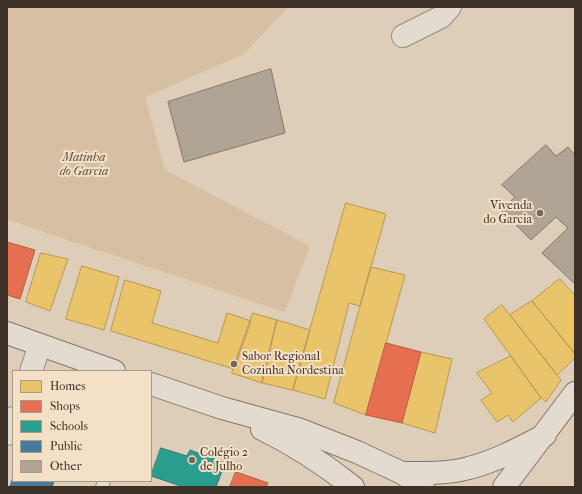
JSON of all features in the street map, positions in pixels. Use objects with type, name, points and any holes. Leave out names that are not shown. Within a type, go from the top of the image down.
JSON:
[{"type":"main road","points":[[403,36],[441,17],[450,7]]},
{"type":"main road","points":[[7,333],[111,370]]},
{"type":"main road","points":[[31,370],[40,345]]},
{"type":"main road","points":[[152,384],[222,408],[298,429],[357,452],[402,473],[423,487]]},
{"type":"main road","points":[[504,487],[575,393]]},
{"type":"main road","points":[[222,408],[291,444],[330,469],[353,487]]},
{"type":"main road","points":[[7,434],[12,421]]},
{"type":"main road","points":[[402,473],[435,473],[467,469],[500,457],[544,435]]},
{"type":"green space","name":"Matinha do Garcia","points":[[7,7],[288,7],[244,54],[145,97],[165,170],[310,246],[285,312],[7,219]]},
{"type":"building: Homes","points":[[346,203],[386,214],[360,306],[349,303],[325,399],[293,390]]},
{"type":"building: Homes","points":[[41,253],[68,259],[50,311],[26,302]]},
{"type":"building: Homes","points":[[82,266],[119,277],[104,330],[66,319]]},
{"type":"building: Homes","points":[[371,267],[405,275],[366,415],[334,403]]},
{"type":"building: Homes","points":[[560,279],[575,295],[575,354],[532,301]]},
{"type":"building: Homes","points":[[125,280],[161,291],[152,323],[218,343],[227,313],[251,321],[234,369],[111,331]]},
{"type":"building: Homes","points":[[532,301],[575,354],[575,358],[557,375],[510,315]]},
{"type":"building: Homes","points":[[502,305],[561,380],[546,402],[541,398],[484,319]]},
{"type":"building: Homes","points":[[253,313],[277,320],[262,383],[232,373]]},
{"type":"building: Homes","points":[[277,320],[310,330],[293,390],[262,383]]},
{"type":"building: Homes","points":[[421,352],[452,359],[435,433],[402,423]]},
{"type":"building: Homes","points":[[511,356],[541,398],[513,422],[508,415],[497,422],[481,400],[492,393],[477,373]]},
{"type":"building: Shops","points":[[7,242],[35,250],[20,299],[7,295]]},
{"type":"building: Shops","points":[[386,343],[421,352],[402,423],[366,415]]},
{"type":"building: Shops","points":[[236,472],[268,483],[266,487],[230,487]]},
{"type":"building: Schools","points":[[161,448],[187,456],[190,450],[225,463],[216,487],[178,487],[178,485],[152,476]]},
{"type":"building: Public","points":[[12,481],[54,482],[52,487],[10,487]]},
{"type":"building: Other","points":[[271,69],[285,133],[184,162],[168,102]]},
{"type":"building: Other","name":"Vivenda do Garcia","points":[[546,145],[556,156],[568,147],[575,155],[575,284],[542,253],[568,228],[556,217],[531,240],[501,210],[515,197],[502,185]]},
{"type":"place","name":"Vivenda do Garcia","points":[[540,213]]},
{"type":"place","name":"Sabor Regional Cozinha Nordestina","points":[[234,364]]},
{"type":"place","name":"Colégio 2 de Julho","points":[[192,460]]}]
